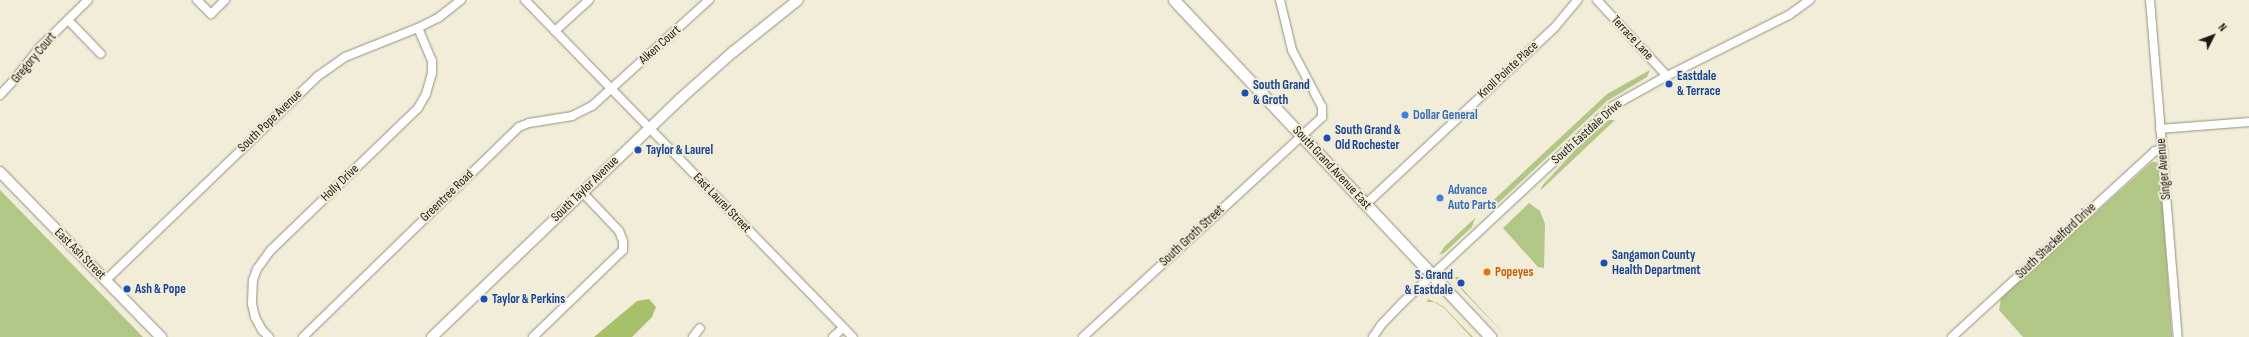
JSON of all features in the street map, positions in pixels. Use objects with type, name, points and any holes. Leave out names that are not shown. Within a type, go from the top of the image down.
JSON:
[{"type":"main road","name":"South Grand Avenue East","points":[[1174,0],[1490,337]]},
{"type":"street","name":"Gregory Court","points":[[0,96],[40,47],[88,0]]},
{"type":"street","points":[[197,0],[211,14],[225,0]]},
{"type":"street","name":"South Pope Avenue","points":[[106,280],[318,76],[345,57],[418,28],[438,18],[461,0]]},
{"type":"street","name":"East Laurel Street","points":[[525,0],[853,337]]},
{"type":"street","points":[[555,31],[589,0]]},
{"type":"street","name":"Alken Court","points":[[611,90],[709,0]]},
{"type":"street","name":"South Taylor Avenue","points":[[432,337],[649,128],[723,61],[798,0]]},
{"type":"street","name":"South Groth Street","points":[[1083,337],[1322,117],[1322,107],[1292,50],[1280,0]]},
{"type":"street","name":"Knoll Pointe Place","points":[[1366,204],[1555,27],[1578,0]]},
{"type":"street","name":"Terrace Lane","points":[[1596,0],[1667,76]]},
{"type":"street","name":"South Eastdale Drive","points":[[1373,337],[1389,316],[1613,106],[1667,76],[1789,15],[1810,0]]},
{"type":"street","name":"Singer Avenue","points":[[2150,0],[2178,337]]},
{"type":"street","points":[[68,20],[101,54]]},
{"type":"street","name":"Holly Drive","points":[[269,337],[258,323],[252,304],[253,280],[257,269],[271,250],[418,108],[428,88],[432,73],[432,61],[418,28]]},
{"type":"street","name":"Greentree Road","points":[[303,337],[520,127],[524,124],[577,114],[592,106],[611,90]]},
{"type":"street","points":[[2160,129],[2249,122]]},
{"type":"street","name":"South Shackelford Drive","points":[[1952,337],[2150,154],[2155,151],[2163,150]]},
{"type":"street","name":"East Ash Street","points":[[0,172],[161,337]]},
{"type":"street","points":[[533,337],[627,248],[619,231],[582,192]]},
{"type":"street","points":[[693,337],[700,328]]},
{"type":"street","points":[[833,337],[843,328]]},
{"type":"green space","points":[[1650,70],[1647,77],[1607,101],[1494,207],[1489,209],[1485,208],[1607,94]]},
{"type":"green space","points":[[1609,120],[1615,120],[1541,190],[1542,186],[1579,146]]},
{"type":"green space","points":[[2152,162],[2156,162],[2160,167],[2172,337],[2023,337],[1999,310],[2001,298]]},
{"type":"green space","points":[[0,190],[143,337],[0,337]]},
{"type":"green space","points":[[1529,203],[1540,211],[1545,224],[1544,268],[1538,267],[1503,228]]},
{"type":"green space","points":[[1475,218],[1472,227],[1444,253],[1439,255],[1444,247]]},
{"type":"green space","points":[[1455,277],[1459,277],[1459,285],[1507,337],[1459,287]]},
{"type":"green space","points":[[649,299],[656,307],[652,317],[632,337],[594,337],[637,301]]},
{"type":"green space","points":[[1428,299],[1437,303],[1444,307],[1473,337],[1471,337],[1444,308],[1434,302],[1427,302]]},
{"type":"place","name":"Eastdale & Terrace","points":[[1669,84]]},
{"type":"place","name":"South Grand & Groth","points":[[1245,93]]},
{"type":"place","name":"Dollar General","points":[[1405,115]]},
{"type":"place","name":"South Grand & Old Rochester","points":[[1327,138]]},
{"type":"place","name":"Taylor & Laurel","points":[[638,150]]},
{"type":"place","name":"Advance Auto Parts","points":[[1440,198]]},
{"type":"place","name":"Sangamon County Health Department","points":[[1604,263]]},
{"type":"place","name":"Popeyes","points":[[1487,272]]},
{"type":"place","name":"S. Grand & Eastdale","points":[[1461,283]]},
{"type":"place","name":"Ash & Pope","points":[[127,289]]},
{"type":"place","name":"Taylor & Perkins","points":[[484,299]]}]
